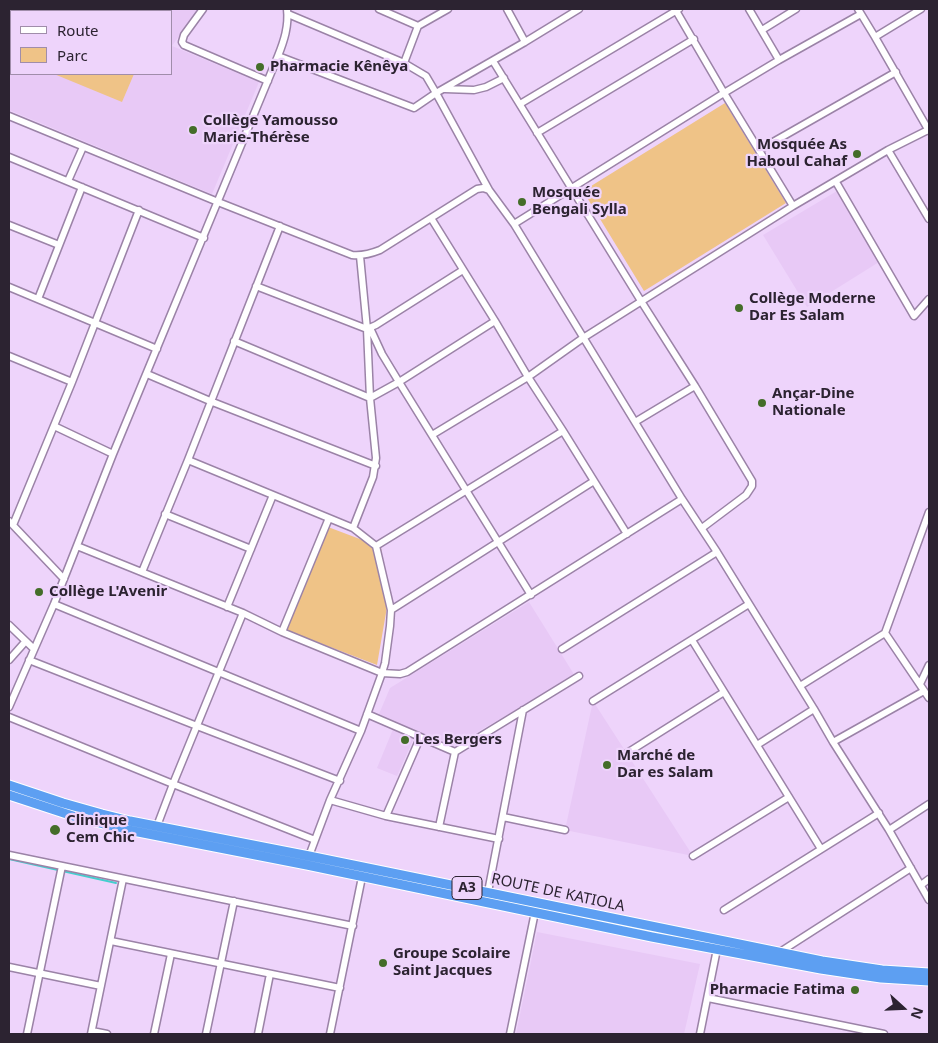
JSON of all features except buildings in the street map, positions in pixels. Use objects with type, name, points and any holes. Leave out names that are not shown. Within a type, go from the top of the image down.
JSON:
[{"type":"highway","name":"ROUTE DE KATIOLA","points":[[9,785],[63,804],[158,826],[780,952],[865,968],[929,973]]},
{"type":"highway","name":"ROUTE DE KATIOLA","points":[[9,795],[78,818],[109,826],[652,937],[846,973],[881,978],[929,981]]},
{"type":"street","points":[[203,9],[184,36],[182,42],[184,45],[268,81]]},
{"type":"street","points":[[379,9],[418,26]]},
{"type":"street","points":[[404,63],[418,26],[448,9]]},
{"type":"street","points":[[507,9],[526,42]]},
{"type":"street","points":[[278,56],[414,108],[436,93],[526,42],[579,9]]},
{"type":"street","points":[[749,9],[779,60]]},
{"type":"street","points":[[762,30],[796,9]]},
{"type":"street","points":[[875,37],[921,9]]},
{"type":"street","points":[[520,104],[678,10],[724,93],[794,206]]},
{"type":"street","points":[[9,707],[54,604],[113,454],[268,81],[284,40],[287,28],[287,12],[404,63],[426,76],[489,190],[514,224],[682,499],[702,528],[833,742],[879,813],[929,900]]},
{"type":"street","points":[[432,435],[528,377],[583,338],[794,206],[888,150],[929,131],[859,12],[724,93],[514,224]]},
{"type":"street","points":[[537,133],[694,39]]},
{"type":"street","points":[[493,61],[752,481],[752,486],[746,495],[702,528]]},
{"type":"street","points":[[759,150],[896,72]]},
{"type":"street","points":[[443,89],[474,90],[486,87],[504,78]]},
{"type":"street","points":[[9,116],[352,255],[360,256],[380,250],[477,189],[489,190]]},
{"type":"street","points":[[68,181],[82,146]]},
{"type":"street","points":[[888,150],[929,220]]},
{"type":"street","points":[[9,156],[204,238]]},
{"type":"street","points":[[836,182],[914,316],[929,300]]},
{"type":"street","points":[[38,299],[82,187]]},
{"type":"street","points":[[64,579],[11,523],[72,382],[139,210]]},
{"type":"street","points":[[431,218],[627,534]]},
{"type":"street","points":[[9,225],[59,245]]},
{"type":"street","points":[[142,572],[280,226]]},
{"type":"street","points":[[353,528],[376,466],[370,398],[368,329],[360,256]]},
{"type":"street","points":[[368,329],[463,270]]},
{"type":"street","points":[[256,286],[368,329],[531,595]]},
{"type":"street","points":[[9,287],[157,349]]},
{"type":"street","points":[[370,398],[399,382],[495,321]]},
{"type":"street","points":[[234,341],[370,398]]},
{"type":"street","points":[[10,359],[72,382]]},
{"type":"street","points":[[146,374],[376,466]]},
{"type":"street","points":[[635,422],[695,386]]},
{"type":"street","points":[[54,426],[113,454]]},
{"type":"street","points":[[376,546],[563,431]]},
{"type":"street","points":[[188,460],[353,528],[376,546],[391,610],[385,663],[360,731],[340,781],[330,800],[309,856]]},
{"type":"street","points":[[391,610],[594,481]]},
{"type":"street","points":[[227,607],[273,495]]},
{"type":"street","points":[[77,546],[243,613],[282,632],[382,673],[400,674],[407,672],[682,499]]},
{"type":"street","points":[[800,686],[885,633],[929,512]]},
{"type":"street","points":[[165,514],[251,549]]},
{"type":"street","points":[[282,632],[329,518]]},
{"type":"street","points":[[562,649],[717,552]]},
{"type":"street","points":[[54,604],[360,731]]},
{"type":"street","points":[[593,701],[749,604]]},
{"type":"street","points":[[158,826],[173,784],[243,613]]},
{"type":"street","points":[[9,625],[34,649]]},
{"type":"street","points":[[885,633],[929,698]]},
{"type":"street","points":[[692,640],[821,849]]},
{"type":"street","points":[[9,660],[25,642]]},
{"type":"street","points":[[29,660],[340,781]]},
{"type":"street","points":[[920,684],[929,665]]},
{"type":"street","points":[[439,827],[455,752],[579,676]]},
{"type":"street","points":[[833,742],[924,691]]},
{"type":"street","points":[[627,753],[724,692]]},
{"type":"street","points":[[757,745],[814,709]]},
{"type":"street","points":[[488,892],[524,710]]},
{"type":"street","points":[[366,714],[455,752]]},
{"type":"street","points":[[9,717],[316,840]]},
{"type":"street","points":[[386,816],[420,738]]},
{"type":"street","points":[[692,856],[789,797]]},
{"type":"street","points":[[330,800],[386,816],[499,839]]},
{"type":"street","points":[[889,830],[929,804]]},
{"type":"street","points":[[724,910],[879,813]]},
{"type":"street","points":[[503,817],[565,830]]},
{"type":"street","points":[[9,855],[353,926]]},
{"type":"street","points":[[27,1034],[62,866]]},
{"type":"street","points":[[780,952],[911,868]]},
{"type":"street","points":[[330,1034],[362,877]]},
{"type":"street","points":[[107,1034],[92,1033],[124,879]]},
{"type":"street","points":[[921,885],[929,880]]},
{"type":"street","points":[[206,1034],[234,902]]},
{"type":"street","points":[[510,1034],[535,912]]},
{"type":"street","points":[[110,941],[340,988]]},
{"type":"street","points":[[700,1034],[717,949]]},
{"type":"street","points":[[154,1034],[171,954]]},
{"type":"street","points":[[9,966],[101,986]]},
{"type":"street","points":[[258,1034],[270,974]]},
{"type":"street","points":[[708,998],[866,1032],[884,1034]]},
{"type":"shaded area","points":[[198,9],[172,46],[172,10],[24,10]]},
{"type":"shaded area","points":[[10,43],[10,75],[172,75],[172,46],[259,82],[212,194],[9,110]]},
{"type":"shaded area","points":[[837,191],[879,262],[807,307],[763,235]]},
{"type":"shaded area","points":[[529,602],[575,676],[453,746],[417,731],[397,776],[377,768],[396,722],[379,714],[390,688]]},
{"type":"shaded area","name":"Marché de Dar es Salam","points":[[593,701],[693,856],[565,830]]},
{"type":"shaded area","points":[[537,932],[700,964],[684,1034],[516,1034]]},
{"type":"green space","points":[[56,75],[134,75],[122,102]]},
{"type":"green space","points":[[725,103],[786,203],[644,291],[583,191]]},
{"type":"green space","points":[[328,527],[381,547],[387,607],[377,665],[286,630]]},
{"type":"waterway","points":[[9,859],[116,883]]},
{"type":"place","name":"Pharmacie Kênêya","points":[[260,67]]},
{"type":"place","name":"Collège Yamousso Marie-Thérèse","points":[[193,130]]},
{"type":"place","name":"Mosquée As Haboul Cahaf","points":[[857,154]]},
{"type":"place","name":"Mosquée Bengali Sylla","points":[[522,202]]},
{"type":"place","name":"Collège Moderne Dar Es Salam","points":[[739,308]]},
{"type":"place","name":"Ançar-Dine Nationale","points":[[762,403]]},
{"type":"place","name":"Collège L'Avenir","points":[[39,592]]},
{"type":"place","name":"Les Bergers","points":[[405,740]]},
{"type":"place","name":"Marché de Dar es Salam","points":[[607,765]]},
{"type":"place","name":"Clinique Cem Chic","points":[[55,830]]},
{"type":"place","name":"Groupe Scolaire Saint Jacques","points":[[383,963]]},
{"type":"place","name":"Pharmacie Fatima","points":[[855,990]]}]
